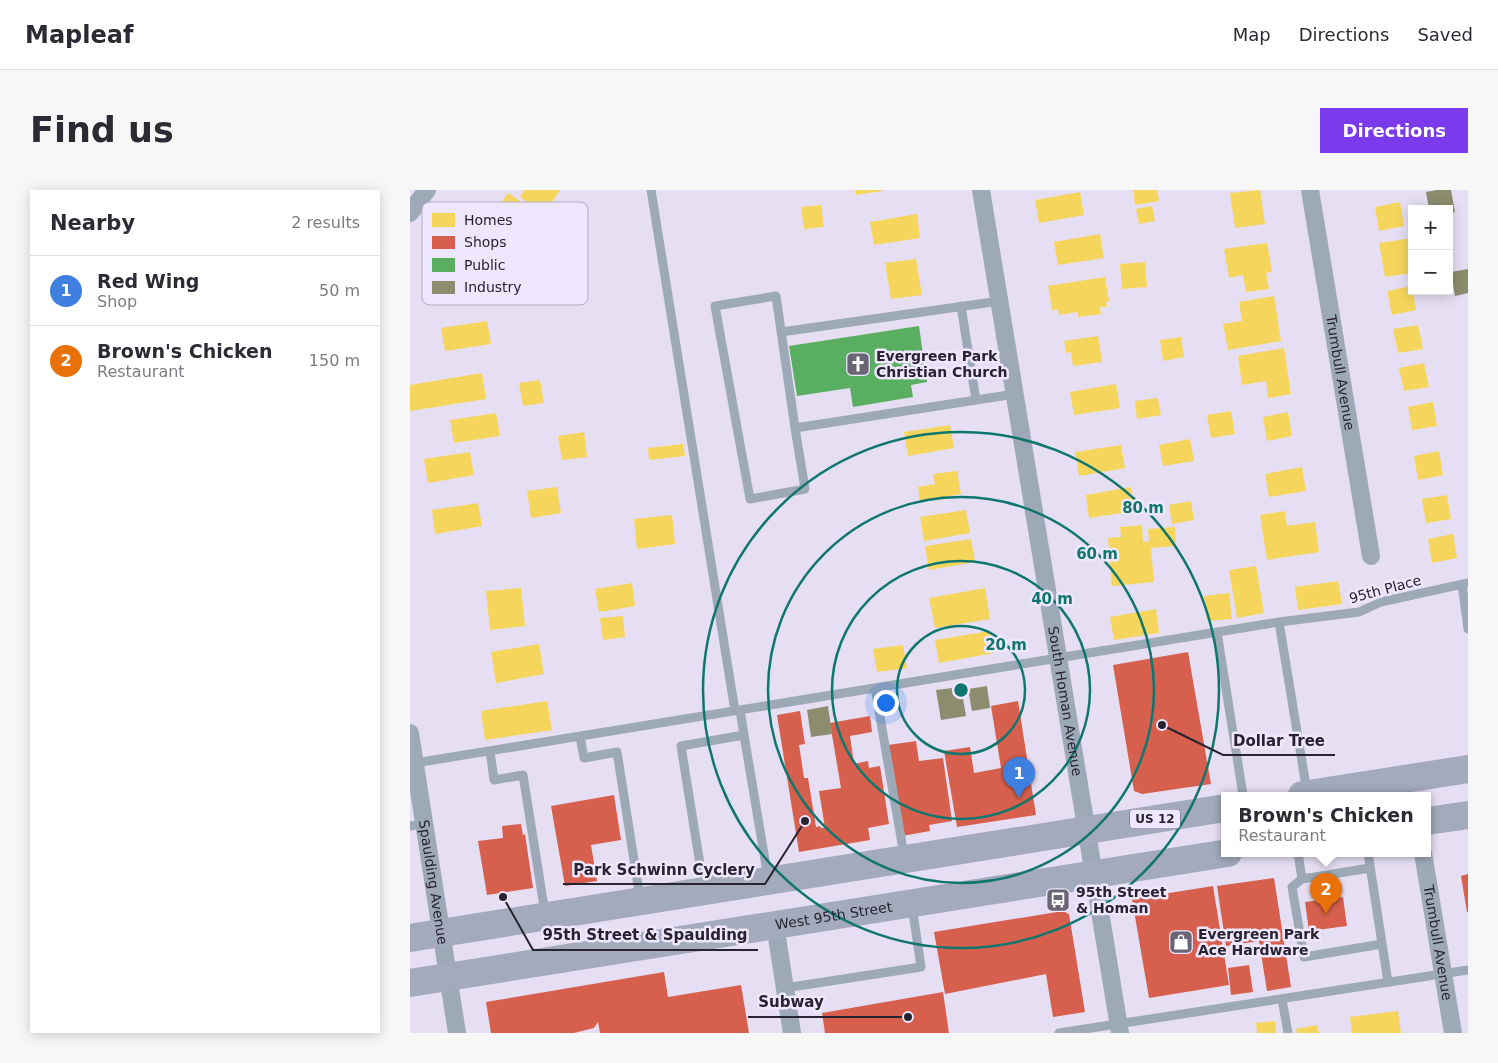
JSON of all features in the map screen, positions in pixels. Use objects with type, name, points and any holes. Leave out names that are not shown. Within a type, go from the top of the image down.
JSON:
[{"type":"main road","points":[[1324,792],[1468,769]]},
{"type":"main road","name":"US 12","points":[[410,938],[1221,809]]},
{"type":"main road","points":[[1431,820],[1468,815]]},
{"type":"main road","name":"West 95th Street","points":[[410,983],[1221,854]]},
{"type":"street","points":[[410,213],[427,190]]},
{"type":"street","name":"South Homan Avenue","points":[[982,190],[1119,1028]]},
{"type":"street","name":"Trumbull Avenue","points":[[1310,190],[1371,556]]},
{"type":"street","name":"Spaulding Avenue","points":[[410,733],[415,763],[414,781],[417,825],[441,932],[457,1033]]},
{"type":"street","name":"Trumbull Avenue","points":[[1424,857],[1453,1033]]},
{"type":"street","points":[[775,925],[792,1033]]},
{"type":"lane","points":[[651,190],[768,880]]},
{"type":"lane","points":[[776,296],[795,428],[805,489],[750,499],[715,306],[776,296]]},
{"type":"lane","points":[[781,332],[1000,301]]},
{"type":"lane","points":[[961,306],[976,400]]},
{"type":"lane","points":[[795,428],[1015,394]]},
{"type":"lane","points":[[1465,584],[1468,630]]},
{"type":"lane","name":"95th Place","points":[[415,763],[1279,622],[1359,612],[1382,602],[1465,584]]},
{"type":"lane","points":[[1279,622],[1305,792]]},
{"type":"lane","points":[[1217,632],[1243,792]]},
{"type":"lane","points":[[875,688],[904,859]]},
{"type":"lane","points":[[704,890],[681,746],[744,735]]},
{"type":"lane","points":[[580,736],[584,758],[616,752],[641,901]]},
{"type":"lane","points":[[490,751],[494,780],[522,775],[546,916]]},
{"type":"lane","points":[[1299,857],[1302,879]]},
{"type":"lane","points":[[1369,857],[1388,982]]},
{"type":"lane","points":[[1370,868],[1302,879],[1292,887],[1304,957],[1382,944]]},
{"type":"lane","points":[[785,988],[921,967],[911,903]]},
{"type":"lane","points":[[1059,1033],[1119,1028],[1282,999],[1468,970]]},
{"type":"lane","points":[[1282,999],[1288,1033]]},
{"type":"building: Homes","points":[[524,190],[560,190],[552,202],[527,202],[520,197]]},
{"type":"building: Homes","points":[[855,190],[882,190],[882,191],[856,195]]},
{"type":"building: Homes","points":[[1133,190],[1157,190],[1159,201],[1135,205]]},
{"type":"building: Homes","points":[[1260,190],[1265,224],[1235,228],[1230,193]]},
{"type":"building: Homes","points":[[1080,192],[1084,215],[1039,223],[1035,200]]},
{"type":"building: Homes","points":[[508,193],[522,202],[502,202]]},
{"type":"building: Homes","points":[[1400,202],[1404,226],[1379,231],[1375,207]]},
{"type":"building: Homes","points":[[821,205],[824,227],[804,229],[801,207]]},
{"type":"building: Homes","points":[[1152,206],[1155,221],[1139,224],[1136,209]]},
{"type":"building: Homes","points":[[917,214],[920,238],[874,245],[870,222]]},
{"type":"building: Homes","points":[[1100,234],[1104,258],[1058,265],[1054,242]]},
{"type":"building: Homes","points":[[1408,239],[1408,274],[1385,277],[1379,243]]},
{"type":"building: Homes","points":[[1267,243],[1272,272],[1266,273],[1269,289],[1246,292],[1243,275],[1229,278],[1224,249]]},
{"type":"building: Homes","points":[[916,259],[922,295],[891,299],[885,263]]},
{"type":"building: Homes","points":[[1145,262],[1147,287],[1122,289],[1120,264]]},
{"type":"building: Homes","points":[[1105,277],[1109,301],[1106,302],[1107,307],[1100,307],[1101,314],[1078,317],[1078,312],[1059,315],[1058,309],[1052,310],[1048,286]]},
{"type":"building: Homes","points":[[1408,287],[1408,295],[1414,295],[1416,310],[1392,315],[1387,291]]},
{"type":"building: Homes","points":[[1274,296],[1281,341],[1228,350],[1223,324],[1242,321],[1239,302]]},
{"type":"building: Homes","points":[[487,321],[491,344],[445,351],[441,328]]},
{"type":"building: Homes","points":[[1418,325],[1423,349],[1398,353],[1393,329]]},
{"type":"building: Homes","points":[[1098,336],[1102,362],[1073,366],[1071,352],[1066,353],[1064,341]]},
{"type":"building: Homes","points":[[1181,337],[1184,357],[1163,361],[1160,340]]},
{"type":"building: Homes","points":[[1284,348],[1291,394],[1268,398],[1266,381],[1242,385],[1238,356]]},
{"type":"building: Homes","points":[[1424,363],[1429,387],[1404,391],[1399,368]]},
{"type":"building: Homes","points":[[482,373],[486,399],[410,411],[410,385]]},
{"type":"building: Homes","points":[[540,380],[544,403],[523,406],[519,383]]},
{"type":"building: Homes","points":[[1116,384],[1120,408],[1074,415],[1070,392]]},
{"type":"building: Homes","points":[[1158,398],[1161,415],[1137,419],[1135,401]]},
{"type":"building: Homes","points":[[1433,402],[1437,426],[1412,430],[1408,407]]},
{"type":"building: Homes","points":[[1231,411],[1235,434],[1211,438],[1207,415]]},
{"type":"building: Homes","points":[[1288,412],[1292,436],[1267,441],[1263,417]]},
{"type":"building: Homes","points":[[496,413],[500,436],[454,443],[450,420]]},
{"type":"building: Homes","points":[[950,425],[954,448],[908,456],[904,432]]},
{"type":"building: Homes","points":[[584,432],[587,457],[562,460],[558,436]]},
{"type":"building: Homes","points":[[1190,439],[1194,461],[1163,466],[1159,445]]},
{"type":"building: Homes","points":[[683,444],[685,456],[649,460],[648,448]]},
{"type":"building: Homes","points":[[1121,445],[1125,468],[1079,476],[1075,452]]},
{"type":"building: Homes","points":[[1439,451],[1443,475],[1418,480],[1414,456]]},
{"type":"building: Homes","points":[[470,452],[474,475],[428,483],[424,459]]},
{"type":"building: Homes","points":[[1302,467],[1306,491],[1269,497],[1265,474]]},
{"type":"building: Homes","points":[[957,471],[961,494],[920,501],[918,487],[935,484],[933,474]]},
{"type":"building: Homes","points":[[557,487],[561,513],[531,518],[527,491]]},
{"type":"building: Homes","points":[[1131,487],[1135,511],[1089,518],[1086,495]]},
{"type":"building: Homes","points":[[1447,495],[1451,519],[1426,523],[1422,499]]},
{"type":"building: Homes","points":[[1191,501],[1194,520],[1172,524],[1169,505]]},
{"type":"building: Homes","points":[[478,503],[482,526],[435,534],[432,510]]},
{"type":"building: Homes","points":[[966,510],[970,533],[924,541],[920,517]]},
{"type":"building: Homes","points":[[1285,511],[1287,526],[1315,522],[1319,552],[1267,560],[1260,515]]},
{"type":"building: Homes","points":[[672,515],[675,544],[637,549],[634,519]]},
{"type":"building: Homes","points":[[1142,525],[1143,542],[1149,541],[1148,529],[1175,527],[1176,546],[1151,548],[1154,582],[1112,586],[1108,538],[1121,537],[1120,527]]},
{"type":"building: Homes","points":[[1453,534],[1457,558],[1432,563],[1428,539]]},
{"type":"building: Homes","points":[[971,539],[975,562],[929,570],[925,546]]},
{"type":"building: Homes","points":[[1256,566],[1264,613],[1237,618],[1229,570]]},
{"type":"building: Homes","points":[[1338,581],[1342,604],[1298,610],[1295,587]]},
{"type":"building: Homes","points":[[632,583],[635,606],[599,612],[595,589]]},
{"type":"building: Homes","points":[[521,588],[525,626],[490,630],[486,591]]},
{"type":"building: Homes","points":[[985,588],[990,619],[935,628],[929,598]]},
{"type":"building: Homes","points":[[1229,593],[1232,619],[1207,621],[1204,596]]},
{"type":"building: Homes","points":[[1156,609],[1159,633],[1114,640],[1110,617]]},
{"type":"building: Homes","points":[[623,616],[625,637],[603,640],[600,618]]},
{"type":"building: Homes","points":[[990,631],[994,653],[939,663],[935,640]]},
{"type":"building: Homes","points":[[539,644],[544,674],[496,683],[491,652]]},
{"type":"building: Homes","points":[[903,645],[907,668],[877,672],[873,649]]},
{"type":"building: Homes","points":[[547,701],[552,730],[485,740],[481,711]]},
{"type":"building: Homes","points":[[1398,1011],[1401,1033],[1352,1033],[1350,1017]]},
{"type":"building: Homes","points":[[1275,1021],[1276,1033],[1257,1033],[1256,1023]]},
{"type":"building: Homes","points":[[1317,1025],[1319,1033],[1297,1033],[1296,1029]]},
{"type":"building: Shops","points":[[1188,652],[1211,784],[1142,794],[1134,791],[1113,665]]},
{"type":"building: Shops","points":[[1018,701],[1036,815],[957,827],[944,751],[970,747],[974,773],[1001,768],[991,706]]},
{"type":"building: Shops","points":[[800,711],[805,744],[799,745],[804,778],[808,778],[816,827],[820,826],[821,828],[825,828],[819,791],[841,788],[830,723],[870,716],[872,732],[850,736],[854,764],[868,761],[869,768],[880,766],[889,824],[868,828],[870,840],[799,852],[777,715]]},
{"type":"building: Shops","points":[[916,741],[919,761],[943,758],[952,821],[929,825],[930,831],[902,836],[888,745]]},
{"type":"building: Shops","points":[[614,795],[621,840],[591,845],[597,881],[565,886],[551,806]]},
{"type":"building: Shops","points":[[521,824],[523,835],[525,834],[533,888],[487,895],[478,841],[503,838],[502,826]]},
{"type":"building: Shops","points":[[1468,874],[1468,912],[1467,912],[1461,876]]},
{"type":"building: Shops","points":[[1274,878],[1291,987],[1267,991],[1259,941],[1226,946],[1217,886]]},
{"type":"building: Shops","name":"Evergreen Park Ace Hardware","points":[[1213,886],[1229,985],[1149,998],[1132,899]]},
{"type":"building: Shops","points":[[1343,897],[1347,926],[1309,931],[1305,902]]},
{"type":"building: Shops","points":[[1063,911],[1069,914],[1085,1012],[1053,1017],[1046,974],[945,994],[934,932]]},
{"type":"building: Shops","points":[[1249,965],[1253,992],[1231,995],[1228,968]]},
{"type":"building: Shops","points":[[664,972],[668,997],[741,985],[749,1033],[600,1033],[598,1022],[594,1028],[574,1033],[491,1033],[486,1002]]},
{"type":"building: Shops","points":[[943,992],[949,1033],[825,1033],[822,1013]]},
{"type":"building: Public","name":"Evergreen Park Christian Church","points":[[919,326],[927,382],[911,385],[913,397],[853,407],[850,388],[797,396],[789,346]]},
{"type":"building: Industry","points":[[1451,190],[1455,212],[1453,212],[1453,205],[1428,205],[1426,192]]},
{"type":"building: Industry","points":[[1468,269],[1468,293],[1455,296],[1453,272]]},
{"type":"building: Industry","points":[[987,686],[990,708],[972,711],[968,689]]},
{"type":"building: Industry","points":[[961,687],[966,716],[941,720],[936,690]]},
{"type":"building: Industry","points":[[828,706],[832,734],[811,737],[807,710]]},
{"type":"place","name":"Evergreen Park Christian Church","points":[[858,364]]},
{"type":"place","name":"Dollar Tree","points":[[1162,725]]},
{"type":"place","name":"Red Wing","points":[[1019,798]]},
{"type":"place","name":"Park Schwinn Cyclery","points":[[805,821]]},
{"type":"place","name":"95th Street & Spaulding","points":[[503,897]]},
{"type":"place","name":"95th Street & Homan","points":[[1058,900]]},
{"type":"place","name":"Brown's Chicken","points":[[1326,914]]},
{"type":"place","name":"Evergreen Park Ace Hardware","points":[[1181,942]]},
{"type":"place","name":"Subway","points":[[908,1017]]}]
